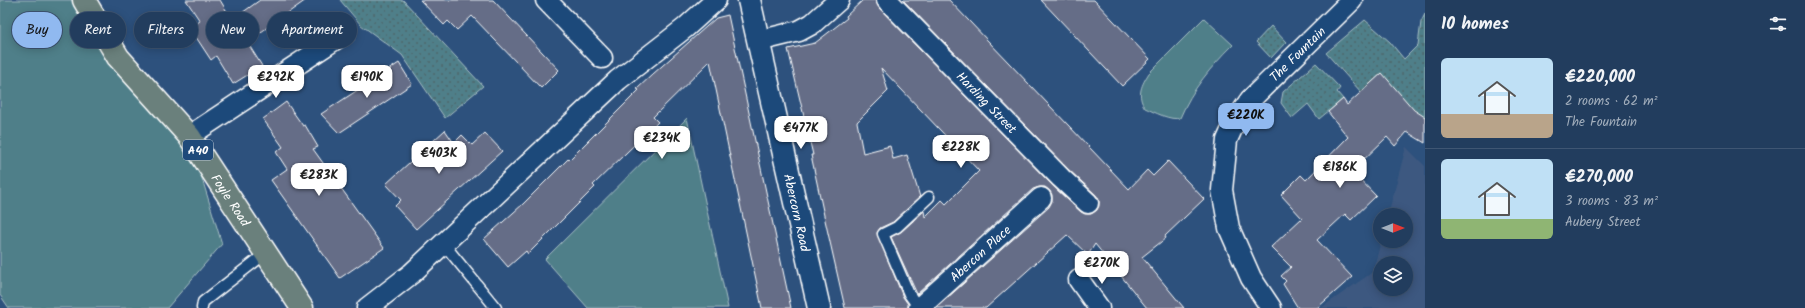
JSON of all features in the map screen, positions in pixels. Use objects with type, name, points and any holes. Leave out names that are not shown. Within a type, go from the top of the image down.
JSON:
[{"type":"main road","name":"Foyle Road","points":[[84,0],[118,57],[189,136],[302,308]]},
{"type":"main road","name":"Abercorn Road","points":[[749,0],[819,308]]},
{"type":"street","points":[[546,0],[602,58]]},
{"type":"street","points":[[379,305],[443,243],[618,80],[685,28],[716,0]]},
{"type":"street","points":[[758,41],[799,31],[812,24],[839,0]]},
{"type":"street","name":"Harding Street","points":[[887,0],[1061,178],[1088,203]]},
{"type":"street","name":"The Fountain","points":[[1271,308],[1251,278],[1229,228],[1222,190],[1227,140],[1236,120],[1250,100],[1352,0]]},
{"type":"street","points":[[189,136],[322,48]]},
{"type":"street","name":"Abercon Place","points":[[919,308],[1041,198]]},
{"type":"street","points":[[1079,280],[1099,308]]},
{"type":"lane","points":[[919,308],[909,294],[883,234],[897,227],[929,196]]},
{"type":"lane","points":[[443,243],[496,308]]},
{"type":"lane","points":[[202,308],[203,302],[266,253]]},
{"type":"shaded area","points":[[1406,147],[1425,166],[1425,308],[1321,308],[1373,272],[1373,296],[1413,296],[1413,256],[1377,256],[1379,248],[1413,248],[1413,208],[1390,208]]},
{"type":"green space","points":[[0,0],[84,0],[93,12],[70,12],[70,48],[121,48],[189,136],[222,244],[167,308],[9,308],[0,295]]},
{"type":"green space","points":[[340,0],[403,0],[483,86],[445,118],[402,55],[361,25],[357,20],[357,12],[350,12]]},
{"type":"green space","points":[[1425,14],[1425,117],[1424,116],[1415,132],[1382,73],[1361,92],[1326,53],[1365,20],[1390,42],[1404,59],[1418,45],[1421,22]]},
{"type":"green space","points":[[1204,18],[1233,45],[1196,88],[1180,118],[1176,119],[1167,117],[1145,108],[1140,94],[1142,85],[1149,73]]},
{"type":"green space","points":[[1271,26],[1286,42],[1271,58],[1256,42]]},
{"type":"green space","points":[[1316,63],[1340,88],[1337,92],[1343,99],[1319,119],[1308,104],[1292,118],[1281,103],[1283,92]]},
{"type":"green space","points":[[687,118],[728,308],[588,308],[545,259]]},
{"type":"building","points":[[186,0],[220,0],[227,12],[206,12],[206,48],[251,48],[262,66],[233,84],[216,56],[211,60],[198,40],[198,22],[200,21],[198,18],[198,12],[194,12]]},
{"type":"building","points":[[260,0],[306,0],[289,12],[267,12],[267,28],[259,33],[259,12],[243,12]]},
{"type":"building","points":[[420,0],[493,0],[559,70],[541,88],[472,16],[457,30],[448,21],[444,25]]},
{"type":"building","points":[[863,0],[876,0],[879,8],[1053,186],[1081,212],[1091,214],[1097,210],[1099,200],[1096,195],[1069,170],[903,0],[949,0],[1129,189],[1147,170],[1153,176],[1168,161],[1204,199],[1165,236],[1166,238],[1142,257],[1184,308],[1147,308],[1095,244],[1088,255],[1067,235],[986,308],[936,308],[1049,207],[1052,201],[1052,195],[1045,187],[1033,189],[917,294],[891,237],[901,232],[924,211],[925,217],[942,200],[946,204],[979,171],[881,68],[888,91],[857,122],[863,153],[890,146],[893,159],[907,155],[920,197],[893,222],[880,228],[877,233],[903,297],[908,304],[908,308],[845,308],[811,155],[813,155],[788,49],[815,43],[847,18],[846,16]]},
{"type":"building","points":[[1041,0],[1094,0],[1150,59],[1122,86]]},
{"type":"building","points":[[728,15],[791,308],[762,308],[710,61],[653,117],[658,122],[593,185],[595,187],[528,254],[526,251],[508,267],[484,239],[523,204],[568,159],[569,160],[653,74],[716,18]]},
{"type":"building","points":[[399,63],[412,84],[339,133],[321,114]]},
{"type":"building","points":[[1382,73],[1414,110],[1425,117],[1425,143],[1407,132],[1395,146],[1387,137],[1352,171],[1376,196],[1351,220],[1345,214],[1317,240],[1352,277],[1317,308],[1298,308],[1283,284],[1286,281],[1281,276],[1291,267],[1271,247],[1302,218],[1281,195],[1301,175],[1306,180],[1348,137],[1328,112],[1343,99],[1347,105]]},
{"type":"building","points":[[286,102],[303,126],[305,125],[318,147],[313,149],[384,248],[340,278],[271,180],[287,169],[276,152],[283,147],[263,119]]},
{"type":"building","points":[[445,130],[454,143],[462,135],[472,145],[485,133],[502,151],[416,229],[395,206],[401,200],[386,184]]}]
